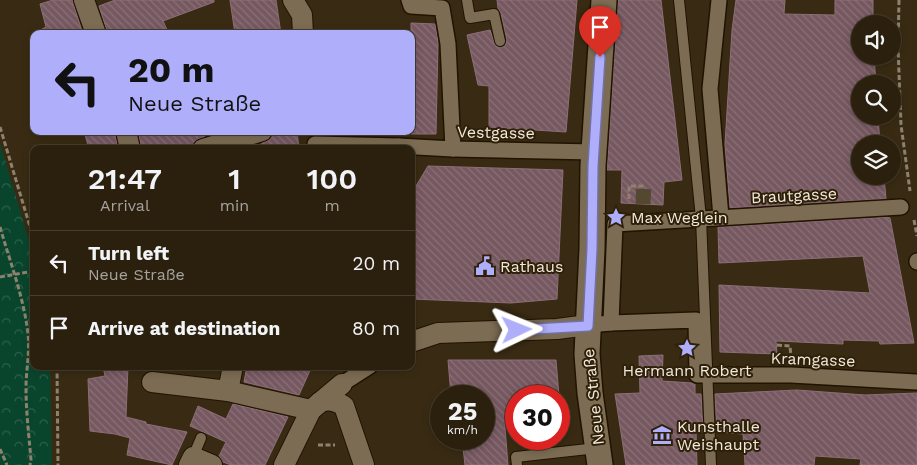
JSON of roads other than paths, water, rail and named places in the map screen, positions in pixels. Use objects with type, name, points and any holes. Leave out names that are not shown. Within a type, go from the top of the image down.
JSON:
[{"type":"street","points":[[293,0],[302,15],[303,30]]},
{"type":"street","name":"Neue Straße","points":[[599,456],[588,380],[587,354],[599,324],[592,242],[594,152],[604,0]]},
{"type":"street","points":[[719,0],[710,89],[721,216]]},
{"type":"street","points":[[90,1],[95,30]]},
{"type":"street","points":[[410,3],[442,8],[448,44],[452,149]]},
{"type":"street","points":[[216,145],[249,135]]},
{"type":"street","name":"Vestgasse","points":[[314,141],[370,145]]},
{"type":"street","name":"Vestgasse","points":[[415,148],[594,152]]},
{"type":"street","name":"Brautgasse","points":[[599,324],[615,224],[906,202]]},
{"type":"street","points":[[415,341],[438,333],[696,320],[697,374],[708,375]]},
{"type":"street","points":[[228,391],[231,370]]},
{"type":"street","points":[[284,465],[293,445],[316,406],[345,375],[359,370]]},
{"type":"street","name":"Kramgasse","points":[[708,375],[791,375],[917,382]]},
{"type":"street","points":[[152,382],[228,391],[316,406],[328,400],[336,401],[344,406],[364,444],[364,465]]},
{"type":"street","points":[[191,461],[212,465]]},
{"type":"lane","points":[[467,0],[470,18],[494,14],[500,41]]},
{"type":"lane","points":[[679,0],[694,219],[708,375],[711,465]]},
{"type":"lane","points":[[191,461],[200,438]]},
{"type":"lane","points":[[517,465],[516,457],[599,456]]},
{"type":"tunnel","points":[[643,204],[644,182]]},
{"type":"place","name":"Max Weglein","points":[[616,217]]},
{"type":"place","name":"Rathaus","points":[[485,266]]},
{"type":"place","name":"Hermann Robert","points":[[687,348]]},
{"type":"place","name":"Kunsthalle Weishaupt","points":[[662,435]]}]
